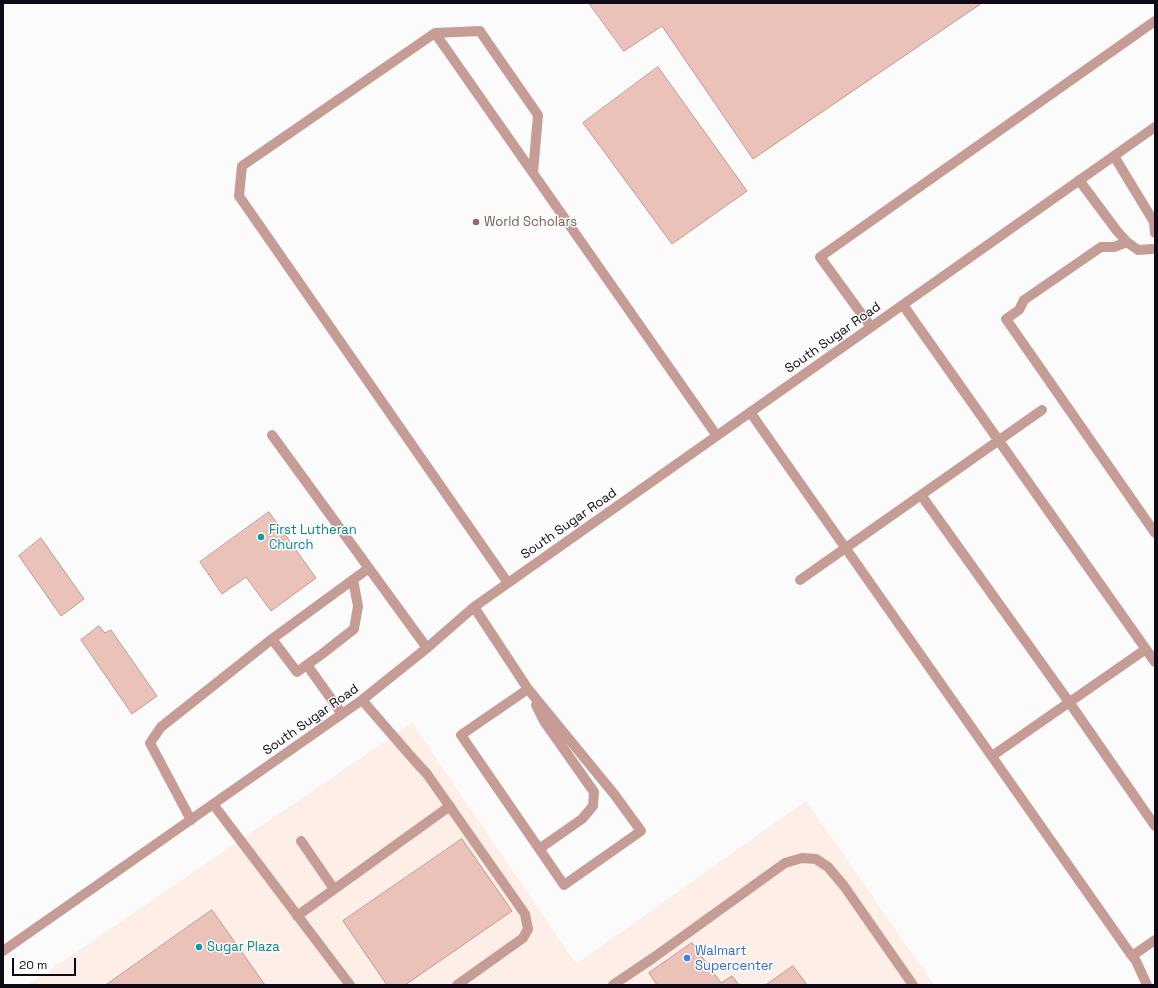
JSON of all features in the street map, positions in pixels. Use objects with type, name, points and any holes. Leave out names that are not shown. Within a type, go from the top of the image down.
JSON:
[{"type":"lane","points":[[871,327],[820,257],[1155,21]]},
{"type":"lane","points":[[508,583],[239,196],[242,166],[436,33],[480,31],[495,52],[538,115],[533,173]]},
{"type":"lane","points":[[436,33],[717,436]]},
{"type":"lane","name":"South Sugar Road","points":[[3,951],[362,700],[427,648],[474,607],[1155,127]]},
{"type":"lane","points":[[1114,156],[1155,221],[1155,233]]},
{"type":"lane","points":[[1079,180],[1127,242],[1138,250],[1153,251],[1155,237]]},
{"type":"lane","points":[[1127,242],[1114,247],[1101,247],[1024,300],[1019,310],[1006,319],[1155,533]]},
{"type":"lane","points":[[903,305],[1155,662]]},
{"type":"lane","points":[[800,580],[1042,410]]},
{"type":"lane","points":[[750,412],[1136,961],[1147,985]]},
{"type":"lane","points":[[272,435],[427,648]]},
{"type":"lane","points":[[921,495],[1069,702],[1155,826]]},
{"type":"lane","points":[[191,820],[150,743],[161,727],[272,639],[369,568]]},
{"type":"lane","points":[[272,639],[297,672],[307,665],[354,629],[358,606],[353,580]]},
{"type":"lane","points":[[474,607],[528,689],[614,794],[641,831],[564,885],[461,734],[528,689]]},
{"type":"lane","points":[[992,756],[1146,649]]},
{"type":"lane","points":[[307,665],[342,714]]},
{"type":"lane","points":[[528,689],[544,721],[594,792],[593,806],[582,819],[539,849]]},
{"type":"lane","points":[[362,700],[427,774],[525,914],[528,929],[523,938],[457,985]]},
{"type":"lane","points":[[213,804],[350,985]]},
{"type":"lane","points":[[297,916],[450,806]]},
{"type":"lane","points":[[301,841],[334,889]]},
{"type":"lane","points":[[613,985],[785,863],[802,858],[816,859],[828,867],[844,886],[913,985]]},
{"type":"lane","points":[[1132,956],[1155,940]]},
{"type":"shaded area","points":[[412,723],[576,964],[806,801],[934,985],[28,985]]},
{"type":"building","points":[[589,3],[982,3],[753,159],[662,26],[624,51]]},
{"type":"building","points":[[658,67],[747,191],[672,244],[583,123]]},
{"type":"building","name":"First Lutheran Church","points":[[269,512],[316,578],[271,611],[246,577],[222,594],[200,562]]},
{"type":"building","points":[[41,538],[84,599],[61,616],[19,556]]},
{"type":"building","points":[[99,626],[105,633],[111,630],[157,696],[132,714],[81,640]]},
{"type":"building","points":[[462,839],[512,911],[405,985],[387,985],[343,921]]},
{"type":"building","name":"Sugar Plaza","points":[[212,910],[265,985],[106,985]]},
{"type":"building","name":"Walmart Supercenter","points":[[692,943],[721,983],[732,976],[739,985],[657,985],[649,973]]},
{"type":"building","name":"Walmart Supercenter","points":[[793,966],[807,985],[766,985]]},
{"type":"place","name":"World Scholars","points":[[476,222]]},
{"type":"place","name":"First Lutheran Church","points":[[261,537]]},
{"type":"place","name":"Sugar Plaza","points":[[199,947]]},
{"type":"place","name":"Walmart Supercenter","points":[[687,958]]}]
